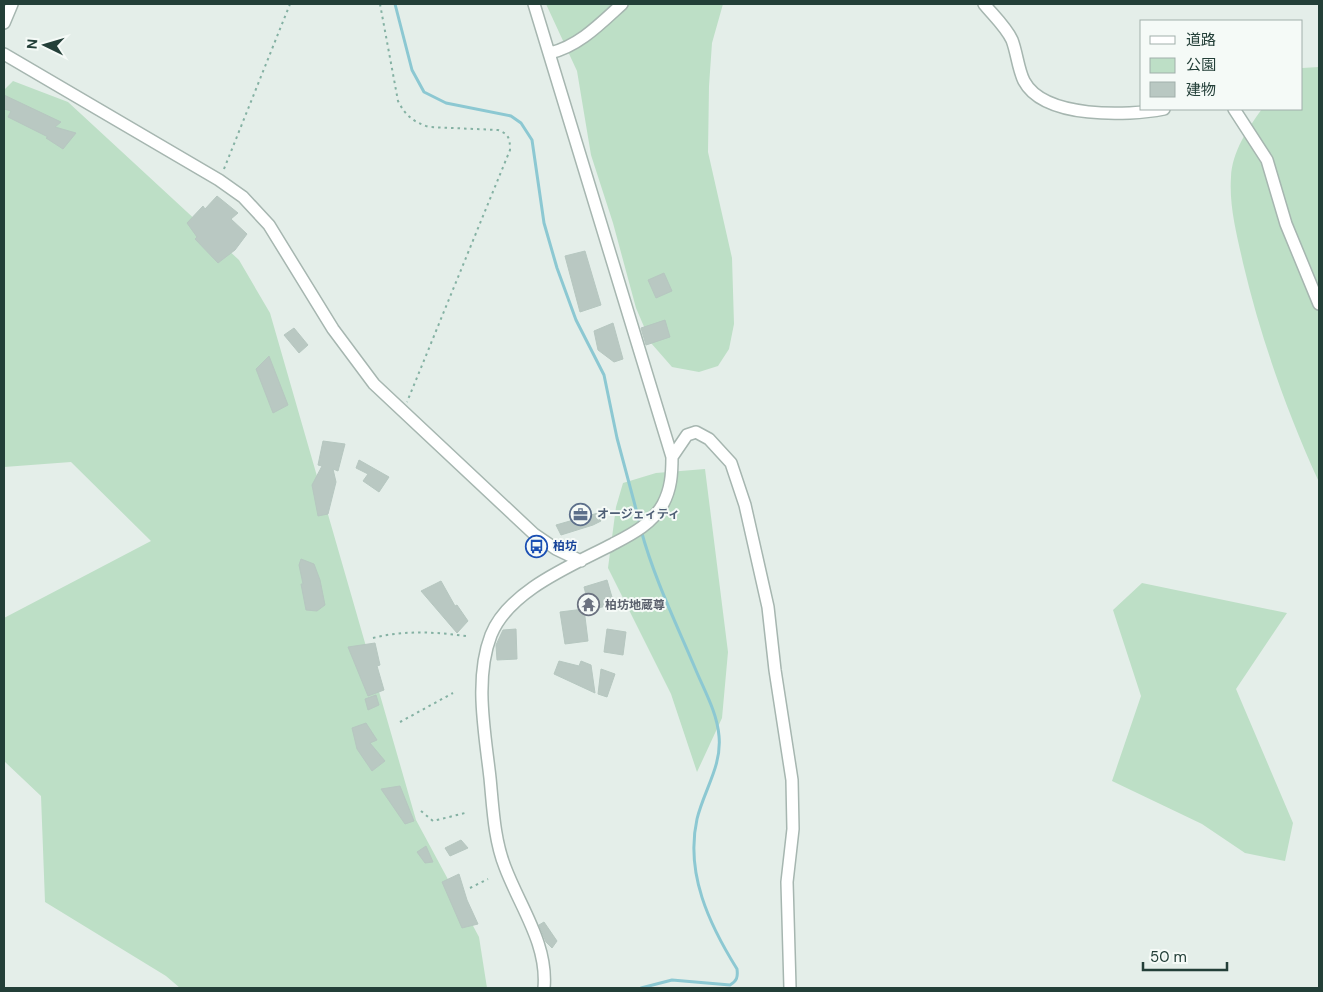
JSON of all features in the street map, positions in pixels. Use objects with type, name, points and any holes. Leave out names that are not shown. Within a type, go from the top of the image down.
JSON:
[{"type":"street","points":[[4,23],[12,4]]},
{"type":"street","points":[[534,4],[672,457],[670,488],[662,505],[646,524],[630,535],[541,583],[505,610],[491,636],[484,682],[484,717],[497,839],[505,868],[540,947],[545,970],[544,988]]},
{"type":"street","points":[[550,53],[569,48],[597,27],[622,4]]},
{"type":"street","points":[[984,4],[1008,33],[1024,80],[1042,101],[1061,108],[1086,112],[1143,112],[1157,110]]},
{"type":"street","points":[[4,54],[219,180],[242,197],[269,225],[352,358],[374,384],[534,534],[556,549],[581,561]]},
{"type":"street","points":[[1235,110],[1266,160],[1286,224],[1319,304]]},
{"type":"street","points":[[672,457],[686,435],[696,432],[709,439],[731,463],[758,554],[768,607],[775,670],[792,780],[793,829],[788,882],[790,988]]},
{"type":"path","points":[[219,180],[290,4]]},
{"type":"path","points":[[380,4],[398,101],[404,113],[419,124],[429,127],[498,130],[506,132],[510,138],[510,150],[403,413]]},
{"type":"path","points":[[373,638],[391,634],[433,632],[466,636]]},
{"type":"path","points":[[400,722],[453,693]]},
{"type":"path","points":[[421,811],[433,821],[465,813]]},
{"type":"path","points":[[470,888],[488,879]]},
{"type":"green space","points":[[546,4],[723,4],[712,43],[708,152],[732,258],[734,324],[729,349],[718,366],[699,372],[672,367],[651,343],[636,308],[613,223],[591,155],[577,71]]},
{"type":"green space","points":[[1319,67],[1319,482],[1296,429],[1258,319],[1236,231],[1232,210],[1231,188],[1234,158],[1246,132],[1261,110],[1303,110],[1303,68]]},
{"type":"green space","points":[[13,81],[68,102],[239,260],[270,313],[416,820],[479,937],[487,988],[180,988],[166,976],[45,902],[41,796],[4,761],[4,618],[151,541],[71,462],[4,467],[4,90]]},
{"type":"green space","points":[[705,469],[728,652],[722,718],[697,772],[671,694],[608,568],[616,507],[623,483],[656,473]]},
{"type":"green space","points":[[1142,583],[1287,613],[1236,689],[1293,823],[1285,861],[1245,853],[1202,824],[1112,781],[1141,696],[1113,610]]},
{"type":"building","points":[[4,95],[61,122],[55,127],[76,133],[63,149],[46,138],[48,137],[8,117],[11,111],[4,109]]},
{"type":"building","points":[[217,196],[238,213],[231,219],[247,234],[235,250],[218,263],[195,239],[197,237],[187,223],[203,206],[205,209]]},
{"type":"building","points":[[585,251],[601,305],[580,312],[565,256]]},
{"type":"building","points":[[664,273],[672,291],[656,298],[648,280]]},
{"type":"building","points":[[665,320],[670,337],[646,345],[641,328]]},
{"type":"building","points":[[613,323],[623,359],[614,362],[598,350],[594,331]]},
{"type":"building","points":[[294,328],[308,345],[299,353],[284,335]]},
{"type":"building","points":[[269,356],[288,405],[273,413],[256,369]]},
{"type":"building","points":[[323,441],[345,444],[338,471],[333,469],[336,482],[328,514],[318,516],[312,485],[322,466],[318,465]]},
{"type":"building","points":[[359,460],[389,477],[379,492],[363,481],[368,474],[356,468]]},
{"type":"building","points":[[598,513],[601,521],[561,535],[556,525]]},
{"type":"building","points":[[301,559],[314,564],[320,580],[325,605],[317,611],[306,610],[299,565]]},
{"type":"building","points":[[607,580],[614,604],[590,610],[584,587]]},
{"type":"building","points":[[441,581],[455,606],[457,605],[468,621],[457,633],[421,591]]},
{"type":"building","points":[[584,609],[588,641],[565,644],[560,612]]},
{"type":"building","points":[[516,629],[517,659],[497,660],[496,645],[503,630]]},
{"type":"building","points":[[607,629],[626,632],[623,655],[604,652]]},
{"type":"building","points":[[375,643],[380,665],[377,666],[384,690],[368,696],[348,647]]},
{"type":"building","points":[[559,661],[579,666],[581,661],[591,665],[595,693],[554,674]]},
{"type":"building","points":[[601,669],[615,674],[607,697],[598,694]]},
{"type":"building","points":[[376,695],[379,705],[368,710],[365,699]]},
{"type":"building","points":[[366,723],[377,740],[370,743],[385,761],[372,771],[357,749],[352,728]]},
{"type":"building","points":[[400,786],[414,821],[405,824],[381,789]]},
{"type":"building","points":[[461,840],[468,848],[450,856],[445,848]]},
{"type":"building","points":[[426,846],[433,862],[425,863],[417,852]]},
{"type":"building","points":[[459,874],[467,900],[478,924],[462,928],[442,882]]},
{"type":"building","points":[[544,922],[557,941],[552,948],[546,942],[539,925]]},
{"type":"waterway","points":[[395,4],[412,70],[424,92],[446,103],[511,116],[521,123],[532,140],[544,223],[557,268],[576,320],[604,375],[617,438],[640,524]]},
{"type":"waterway","points":[[641,530],[659,583],[710,701],[718,727],[718,758],[697,819],[694,859],[702,897],[709,916],[737,969],[737,974],[736,980],[730,985],[672,980],[641,988]]},
{"type":"place","name":"オージェィティ","points":[[581,514]]},
{"type":"place","name":"柏坊","points":[[537,546]]},
{"type":"place","name":"柏坊地蔵尊","points":[[589,605]]}]
